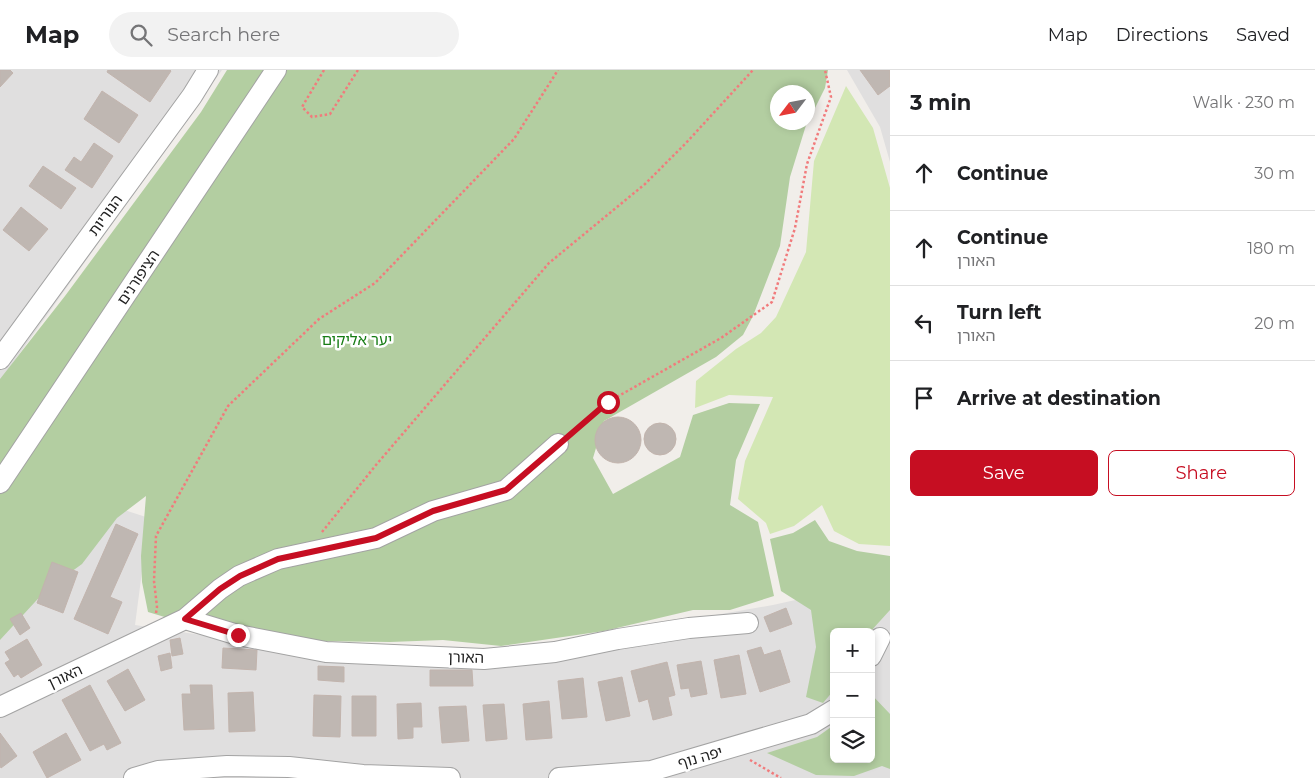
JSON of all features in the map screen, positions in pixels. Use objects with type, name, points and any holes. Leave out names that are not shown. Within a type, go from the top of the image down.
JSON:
[{"type":"street","name":"הנוריות","points":[[0,359],[192,96],[208,70]]},
{"type":"street","name":"הציפורנים","points":[[0,483],[276,70]]},
{"type":"street","name":"האורן","points":[[0,707],[185,619],[220,589],[240,576],[278,559],[376,538],[433,511],[506,490],[558,444]]},
{"type":"street","name":"האורן","points":[[185,619],[238,635],[326,652],[484,659],[555,652],[618,639],[689,628],[748,623]]},
{"type":"street","name":"יפה נוף","points":[[559,778],[651,771],[811,724],[830,712]]},
{"type":"street","points":[[134,778],[158,772],[227,766],[289,767],[363,775],[450,778]]},
{"type":"path","points":[[324,70],[302,106],[312,117],[330,114],[358,70]]},
{"type":"path","points":[[150,636],[157,608],[154,581],[156,536],[228,406],[319,319],[375,283],[514,139],[558,70]]},
{"type":"path","points":[[319,535],[376,465],[549,263],[645,184],[686,143],[753,70]]},
{"type":"path","points":[[558,444],[608,402],[721,338],[772,302],[795,228],[807,164],[831,97],[825,70]]},
{"type":"path","points":[[730,748],[781,778]]},
{"type":"shaded area","points":[[0,70],[222,70],[0,381]]},
{"type":"shaded area","points":[[847,70],[890,70],[890,162],[880,127]]},
{"type":"shaded area","points":[[112,506],[149,518],[135,625],[274,646],[488,655],[773,605],[890,579],[890,778],[0,778],[0,628]]},
{"type":"green space","name":"יער אליקים","points":[[227,70],[828,70],[825,88],[815,108],[815,85],[770,85],[770,130],[805,130],[790,177],[780,246],[753,316],[743,335],[716,357],[604,421],[593,458],[613,494],[680,457],[693,415],[729,403],[760,404],[736,460],[730,505],[758,522],[774,596],[730,610],[693,610],[604,631],[501,646],[443,640],[390,642],[312,641],[168,618],[148,612],[142,582],[141,556],[146,496],[117,518],[82,564],[46,590],[0,640],[0,379],[65,296],[201,112]]},
{"type":"green space","points":[[846,86],[873,128],[890,188],[890,546],[859,544],[834,531],[822,505],[794,526],[770,534],[766,523],[738,499],[745,461],[773,397],[729,395],[695,408],[696,381],[736,349],[761,333],[776,317],[806,252],[814,161]]},
{"type":"green space","points":[[815,520],[829,541],[857,551],[890,556],[890,610],[874,628],[830,628],[830,695],[823,703],[806,697],[816,647],[811,610],[781,591],[770,539],[793,533]]},
{"type":"green space","points":[[875,698],[890,714],[890,769],[882,766],[854,776],[816,775],[767,753],[817,737],[830,728],[830,763],[875,763]]},
{"type":"building","points":[[0,70],[10,70],[13,73],[0,87]]},
{"type":"building","points":[[108,70],[171,71],[150,102],[107,72]]},
{"type":"building","points":[[860,70],[890,70],[890,86],[878,95]]},
{"type":"building","points":[[102,91],[138,115],[119,143],[84,119]]},
{"type":"building","points":[[94,143],[113,156],[92,188],[65,170],[74,157],[81,162]]},
{"type":"building","points":[[43,166],[76,188],[61,209],[29,186]]},
{"type":"building","points":[[21,207],[48,229],[29,251],[3,230]]},
{"type":"building","points":[[618,417],[631,421],[637,427],[641,440],[637,453],[631,459],[618,463],[605,459],[599,453],[595,440],[599,427],[605,421]]},
{"type":"building","points":[[660,423],[671,428],[676,439],[671,450],[660,455],[649,450],[644,439],[649,428]]},
{"type":"building","points":[[116,524],[138,534],[110,597],[122,602],[108,634],[74,619]]},
{"type":"building","points":[[52,562],[78,572],[63,613],[37,603]]},
{"type":"building","points":[[786,608],[792,624],[770,632],[764,617]]},
{"type":"building","points":[[21,613],[30,628],[20,635],[10,619]]},
{"type":"building","points":[[180,638],[183,654],[172,656],[170,640]]},
{"type":"building","points":[[27,639],[42,665],[21,678],[18,674],[14,677],[5,663],[10,660],[5,652]]},
{"type":"building","points":[[761,647],[764,655],[780,650],[790,682],[760,692],[747,651]]},
{"type":"building","points":[[223,648],[257,650],[256,670],[222,668]]},
{"type":"building","points":[[170,653],[172,668],[161,671],[158,656]]},
{"type":"building","points":[[739,655],[746,694],[721,698],[714,660]]},
{"type":"building","points":[[701,661],[707,694],[691,697],[689,688],[681,689],[677,665]]},
{"type":"building","points":[[667,662],[675,695],[668,697],[672,715],[653,720],[648,699],[639,702],[631,671]]},
{"type":"building","points":[[318,666],[344,667],[344,682],[318,680]]},
{"type":"building","points":[[128,669],[145,700],[125,711],[107,681]]},
{"type":"building","points":[[430,670],[472,670],[473,686],[430,686]]},
{"type":"building","points":[[622,677],[630,716],[606,721],[598,682]]},
{"type":"building","points":[[583,678],[587,717],[562,719],[558,681]]},
{"type":"building","points":[[90,685],[121,743],[107,750],[104,744],[90,751],[62,700]]},
{"type":"building","points":[[190,685],[212,685],[214,729],[184,730],[182,694],[191,694]]},
{"type":"building","points":[[253,692],[255,731],[229,732],[228,693]]},
{"type":"building","points":[[314,695],[341,696],[340,737],[313,736]]},
{"type":"building","points":[[352,696],[376,696],[376,736],[352,736]]},
{"type":"building","points":[[549,701],[552,738],[526,740],[523,704]]},
{"type":"building","points":[[421,703],[422,727],[413,727],[413,738],[398,739],[397,704]]},
{"type":"building","points":[[504,704],[507,739],[486,741],[483,705]]},
{"type":"building","points":[[466,706],[469,741],[442,743],[439,707]]},
{"type":"building","points":[[0,733],[17,756],[1,768],[0,766]]},
{"type":"building","points":[[66,733],[81,760],[47,778],[33,752]]},
{"type":"route","points":[[238,635],[185,619],[220,589],[240,576],[278,559],[376,538],[433,511],[506,490],[608,402]]}]
